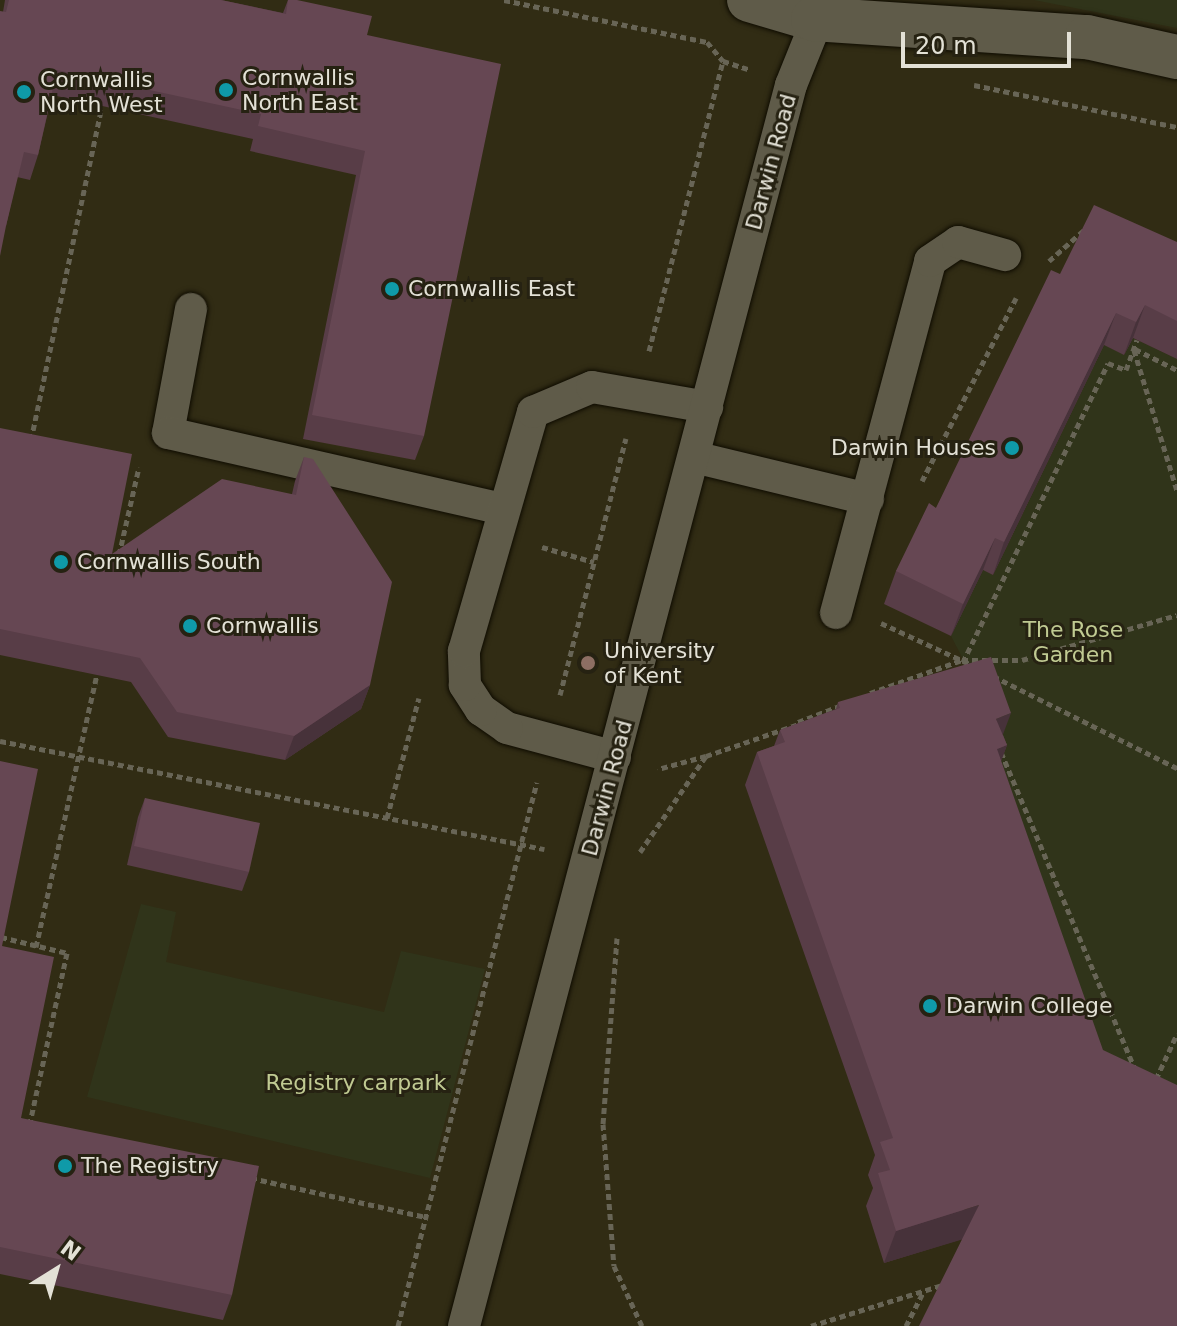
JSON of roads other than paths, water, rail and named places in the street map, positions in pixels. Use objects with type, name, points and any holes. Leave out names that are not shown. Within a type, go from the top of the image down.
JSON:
[{"type":"street","points":[[749,0],[1087,37],[1177,57]]},
{"type":"lane","name":"Darwin Road","points":[[464,1326],[707,407],[820,10]]},
{"type":"lane","points":[[836,613],[930,261],[958,242],[1005,255]]},
{"type":"lane","points":[[191,309],[168,433],[503,509]]},
{"type":"lane","points":[[612,770],[507,728],[481,710],[465,685],[464,651],[526,427],[548,400],[592,387],[707,407]]},
{"type":"lane","points":[[694,457],[868,499]]},
{"type":"place","name":"Cornwallis North East","points":[[226,90]]},
{"type":"place","name":"Cornwallis North West","points":[[24,92]]},
{"type":"place","name":"Cornwallis East","points":[[392,289]]},
{"type":"place","name":"Darwin Houses","points":[[1012,448]]},
{"type":"place","name":"Cornwallis South","points":[[61,562]]},
{"type":"place","name":"Cornwallis","points":[[190,626]]},
{"type":"place","name":"University of Kent","points":[[588,663]]},
{"type":"place","name":"Darwin College","points":[[930,1006]]},
{"type":"place","name":"The Registry","points":[[65,1166]]},
{"type":"park label","name":"The Rose Garden","points":[[1073,642]]},
{"type":"park label","name":"Registry carpark","points":[[356,1083]]}]
